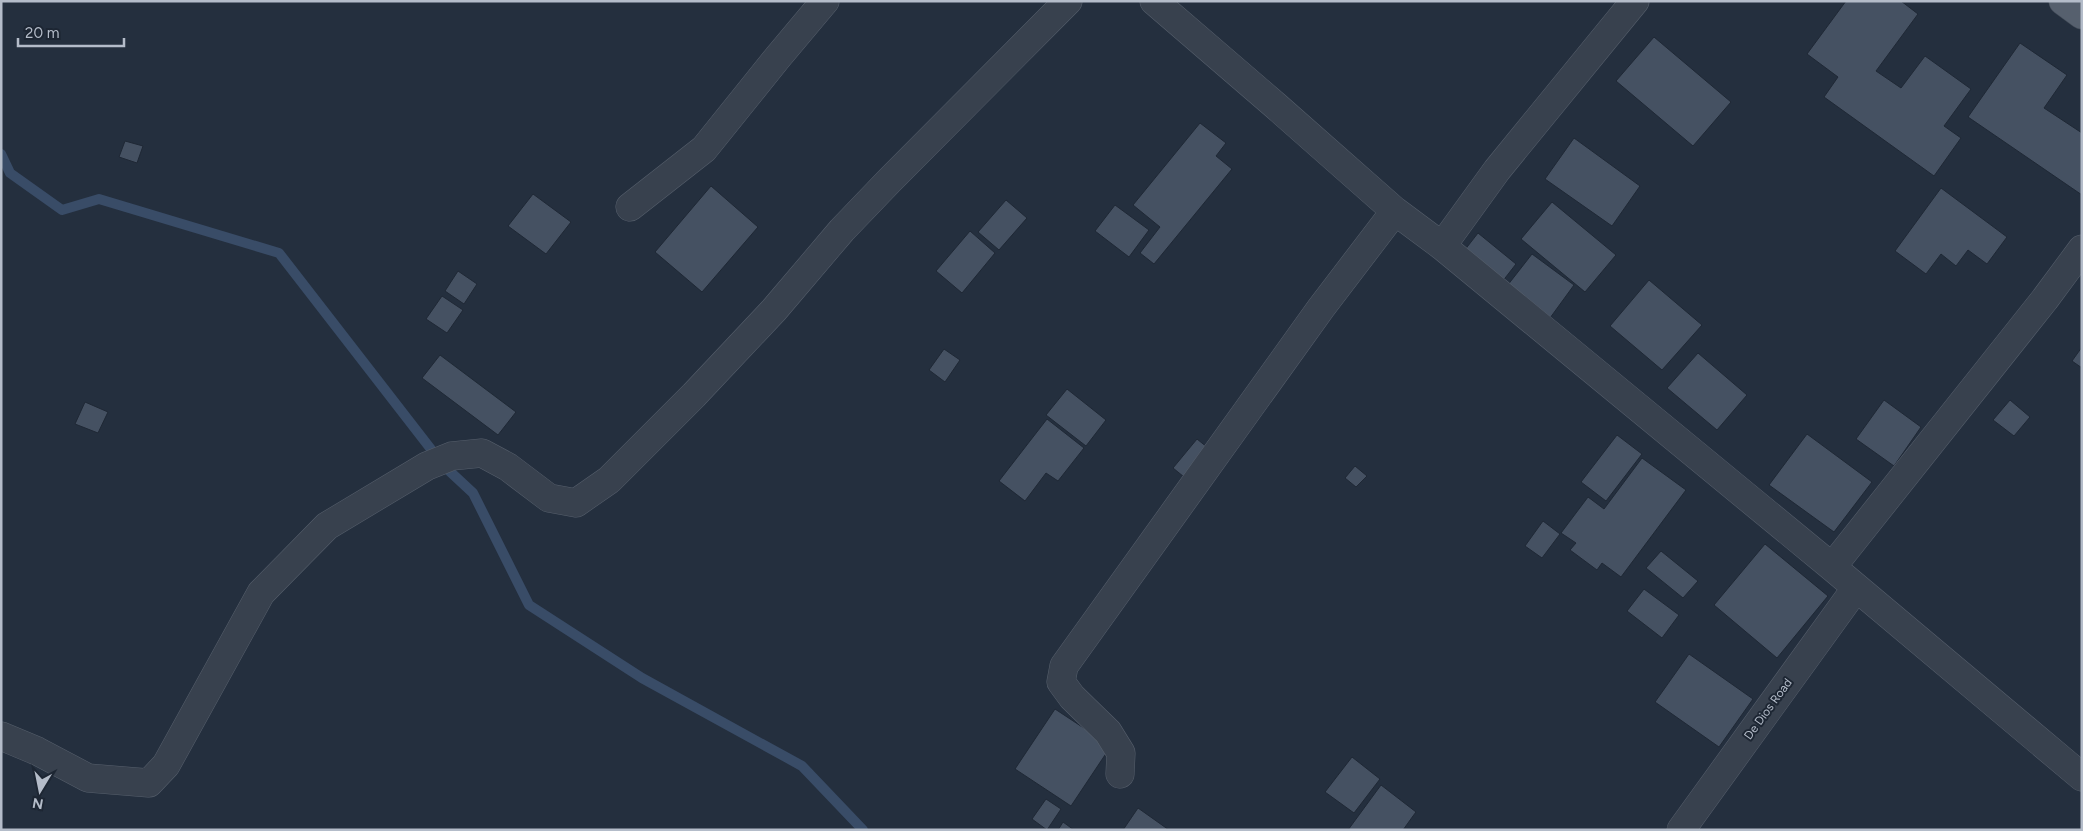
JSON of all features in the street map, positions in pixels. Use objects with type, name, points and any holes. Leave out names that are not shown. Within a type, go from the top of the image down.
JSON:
[{"type":"main road","points":[[2063,1],[2082,15]]},
{"type":"street","points":[[630,207],[704,149],[825,1]]},
{"type":"street","points":[[1,736],[37,751],[88,778],[149,783],[166,765],[261,592],[328,526],[427,466],[452,456],[482,453],[508,467],[549,498],[576,502],[609,480],[694,395],[774,310],[842,230],[1068,1]]},
{"type":"street","points":[[1154,1],[1395,212],[1442,246],[1832,567],[2082,777]]},
{"type":"street","points":[[1442,246],[1497,170],[1635,1]]},
{"type":"street","points":[[1120,774],[1121,753],[1108,732],[1072,698],[1061,682],[1064,666],[1321,308],[1395,212]]},
{"type":"street","points":[[1832,567],[2082,250]]},
{"type":"street","name":"De Dios Road","points":[[1681,830],[1856,588]]},
{"type":"building","points":[[1846,1],[1901,1],[1918,14],[1876,71],[1901,88],[1925,56],[1971,89],[1944,126],[1961,138],[1934,176],[1824,97],[1838,77],[1807,54]]},
{"type":"building","points":[[1654,37],[1731,102],[1693,146],[1616,81]]},
{"type":"building","points":[[2020,43],[2067,75],[2044,108],[2082,133],[2082,195],[1968,117]]},
{"type":"building","points":[[1200,123],[1226,143],[1216,156],[1232,169],[1154,264],[1140,253],[1160,227],[1133,205]]},
{"type":"building","points":[[1574,138],[1640,186],[1612,226],[1545,179]]},
{"type":"building","points":[[125,141],[143,146],[137,163],[119,157]]},
{"type":"building","points":[[711,186],[758,227],[702,292],[655,252]]},
{"type":"building","points":[[1941,188],[2007,237],[1987,264],[1968,250],[1956,266],[1941,254],[1926,274],[1895,251]]},
{"type":"building","points":[[533,194],[571,222],[546,254],[508,226]]},
{"type":"building","points":[[1006,200],[1027,218],[999,250],[978,232]]},
{"type":"building","points":[[1552,202],[1616,255],[1585,292],[1521,239]]},
{"type":"building","points":[[1115,205],[1149,230],[1129,257],[1095,231]]},
{"type":"building","points":[[970,231],[995,253],[962,293],[936,271]]},
{"type":"building","points":[[1478,233],[1516,264],[1502,282],[1464,251]]},
{"type":"building","points":[[1532,254],[1574,285],[1550,318],[1507,286]]},
{"type":"building","points":[[458,271],[477,284],[464,304],[445,291]]},
{"type":"building","points":[[1649,280],[1702,325],[1662,370],[1610,326]]},
{"type":"building","points":[[442,296],[463,310],[447,333],[426,319]]},
{"type":"building","points":[[2082,347],[2082,368],[2072,361]]},
{"type":"building","points":[[944,349],[960,360],[945,382],[929,370]]},
{"type":"building","points":[[1698,353],[1747,395],[1717,430],[1667,388]]},
{"type":"building","points":[[440,355],[516,412],[498,435],[422,378]]},
{"type":"building","points":[[1067,389],[1106,420],[1086,446],[1046,415]]},
{"type":"building","points":[[1884,400],[1921,427],[1894,466],[1856,439]]},
{"type":"building","points":[[2010,400],[2030,417],[2014,436],[1993,420]]},
{"type":"building","points":[[85,402],[108,412],[98,433],[75,424]]},
{"type":"building","points":[[1047,419],[1084,448],[1058,481],[1046,473],[1025,501],[999,481]]},
{"type":"building","points":[[1807,434],[1872,482],[1834,532],[1769,485]]},
{"type":"building","points":[[1617,435],[1642,454],[1606,501],[1581,482]]},
{"type":"building","points":[[1197,439],[1213,452],[1189,481],[1173,468]]},
{"type":"building","points":[[1642,458],[1686,490],[1621,577],[1602,563],[1597,570],[1570,550],[1576,543],[1561,533],[1588,497],[1604,509]]},
{"type":"building","points":[[1355,466],[1367,476],[1356,487],[1345,478]]},
{"type":"building","points":[[1543,521],[1560,534],[1542,558],[1525,546]]},
{"type":"building","points":[[1765,544],[1828,596],[1777,658],[1714,605]]},
{"type":"building","points":[[1661,551],[1698,581],[1683,598],[1646,568]]},
{"type":"building","points":[[1644,589],[1679,615],[1662,638],[1627,611]]},
{"type":"building","points":[[1689,654],[1753,699],[1719,747],[1655,702]]},
{"type":"building","points":[[1055,709],[1111,746],[1071,806],[1015,769]]},
{"type":"building","points":[[1352,757],[1380,779],[1354,813],[1325,792]]},
{"type":"building","points":[[1381,785],[1416,812],[1403,830],[1348,830]]},
{"type":"building","points":[[1046,799],[1061,809],[1047,830],[1032,819]]},
{"type":"building","points":[[1138,808],[1169,830],[1123,830]]},
{"type":"building","points":[[1063,822],[1074,830],[1058,830]]},
{"type":"waterway","points":[[1,154],[10,173],[62,210],[99,199],[279,253],[444,466],[473,493],[529,605],[642,678],[802,766],[863,830]]}]
